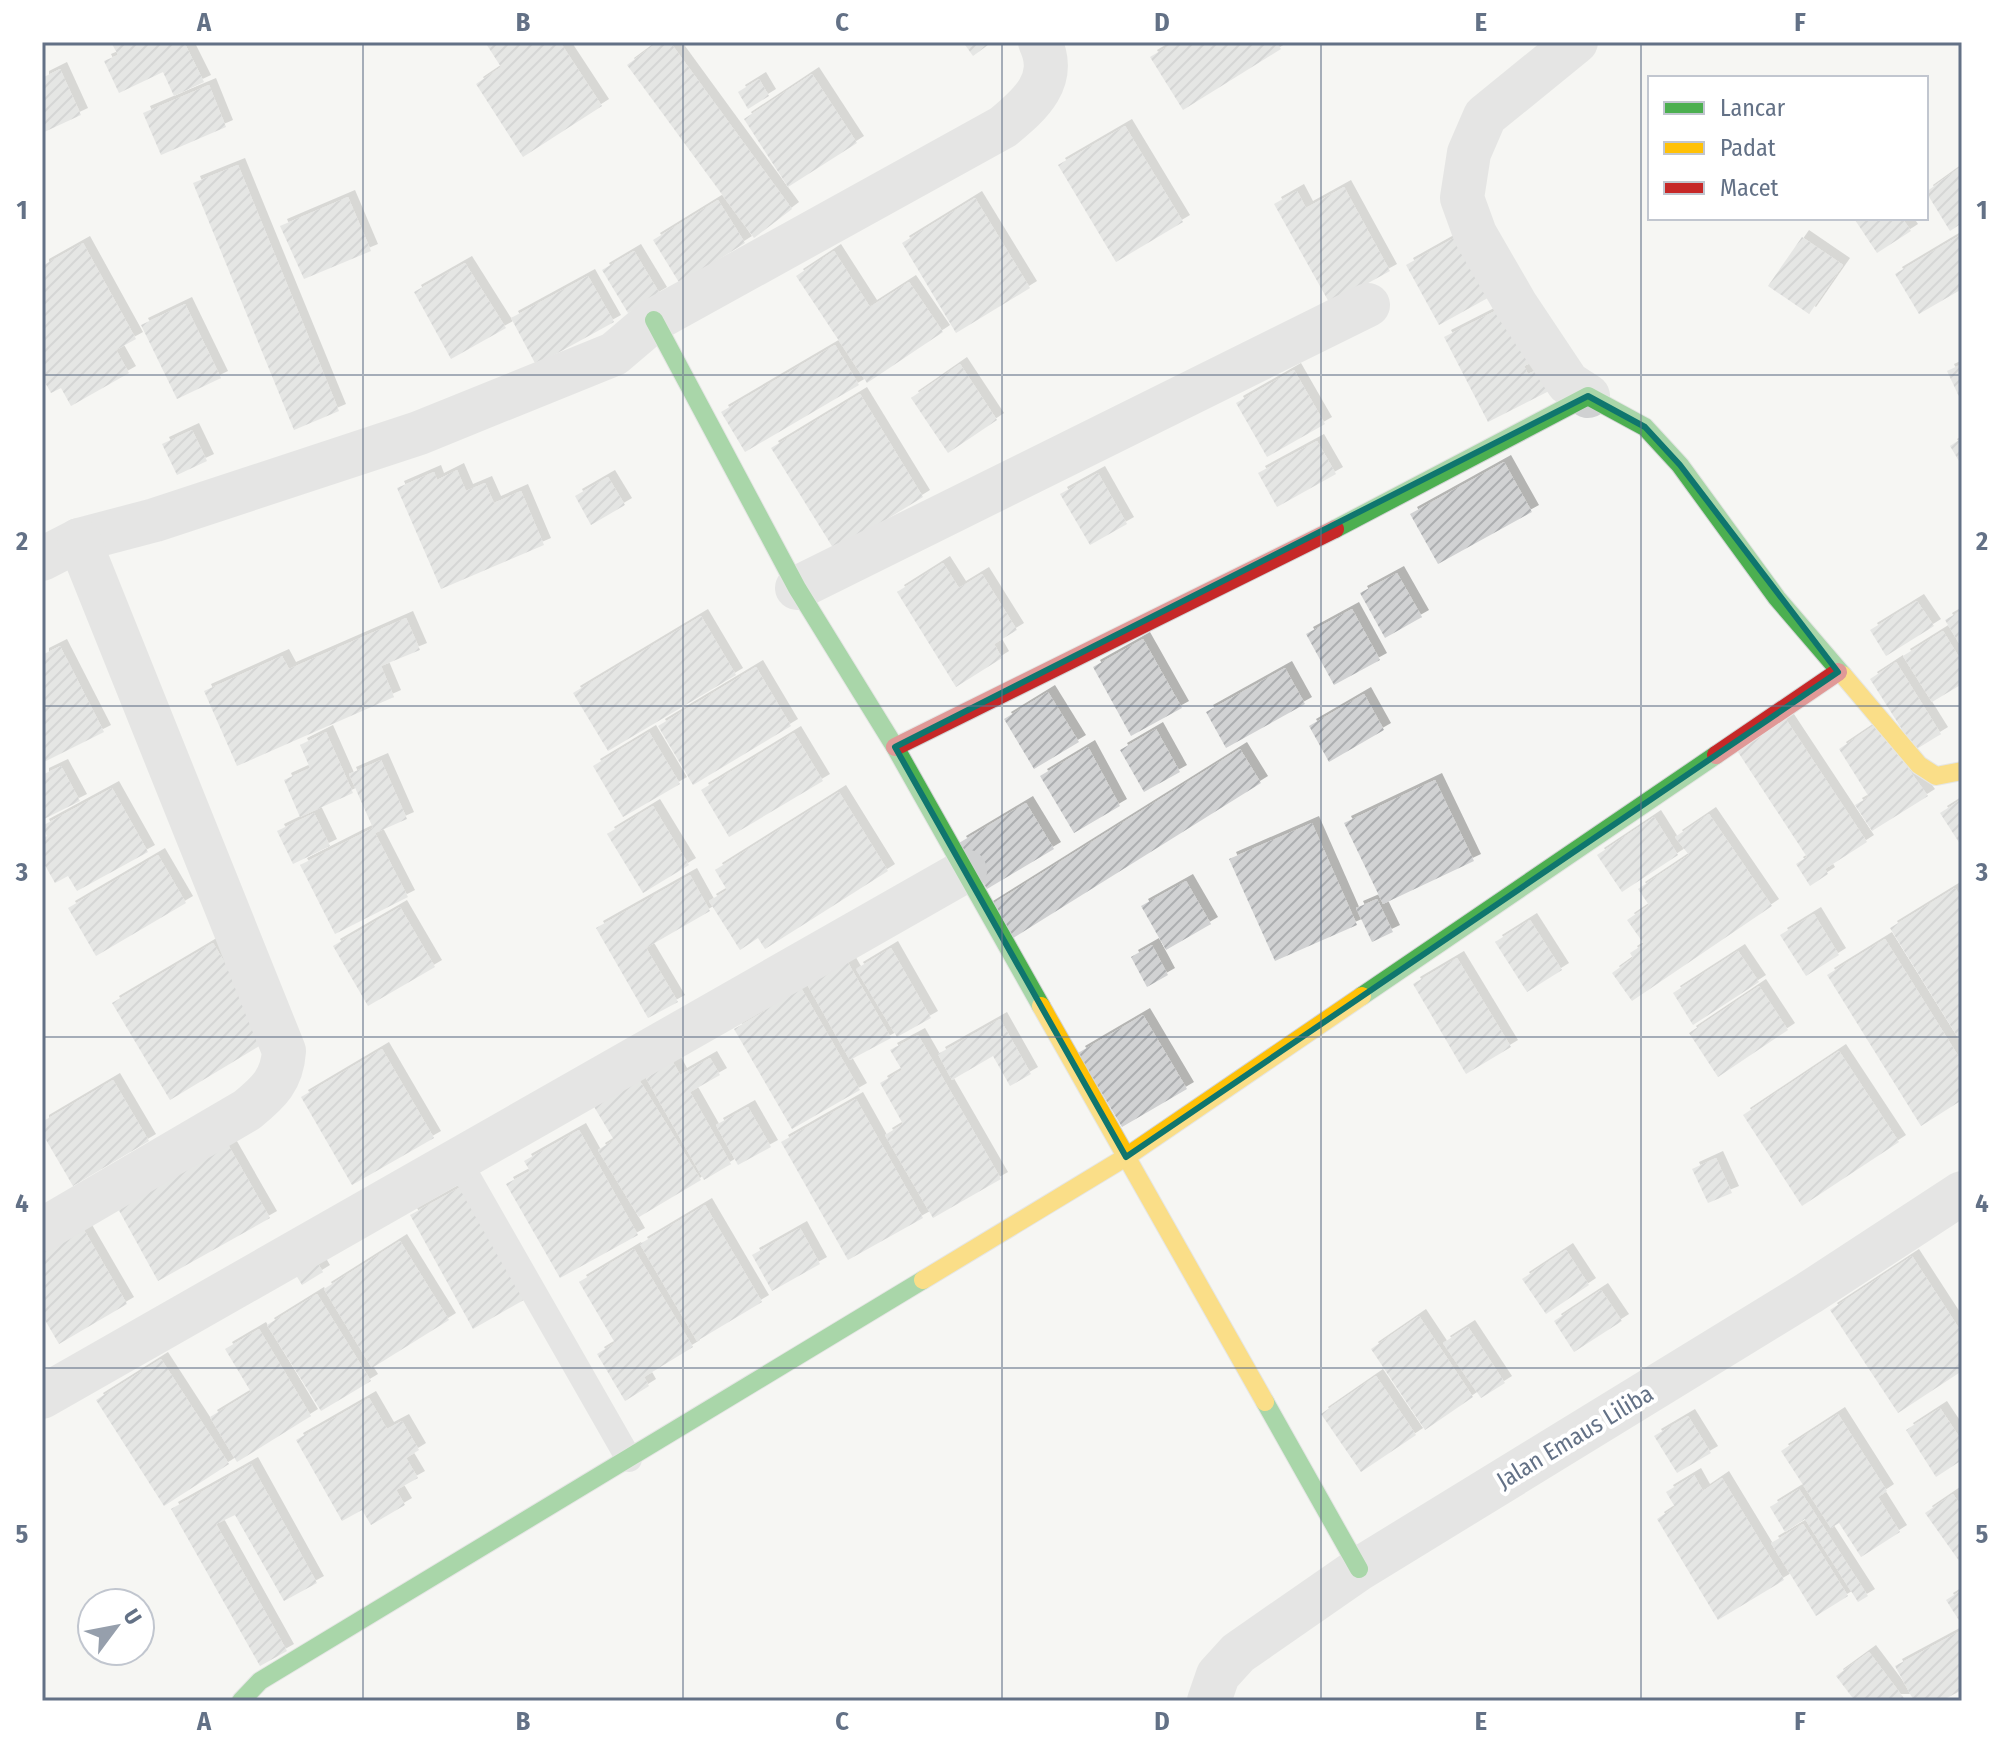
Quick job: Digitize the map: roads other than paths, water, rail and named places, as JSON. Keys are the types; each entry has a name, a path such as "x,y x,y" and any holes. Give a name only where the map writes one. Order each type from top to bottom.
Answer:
{"street":[{"path":"42,1230 247,1110 269,1092 282,1071 284,1051 61,550 419,433 614,354 654,320 1003,127 1032,103 1045,82 1047,57 1040,42"},
{"path":"1576,42 1485,116 1469,153 1462,198 1475,234 1516,305 1568,383 1645,427 1680,465 1777,598 1919,765 1936,776 1962,771"},
{"path":"797,588 1368,305"},
{"path":"654,320 797,588 895,747 1359,1569"},
{"path":"895,747 1409,492 1588,396"},
{"path":"241,1701 243,1695 260,1681 1126,1157 1838,672"},
{"path":"42,1397 965,871"},
{"name":"Jalan Emaus Liliba","path":"1209,1701 1218,1675 1238,1653 1359,1569 1959,1201"}],"lane":[{"path":"458,1160 629,1459"}]}
